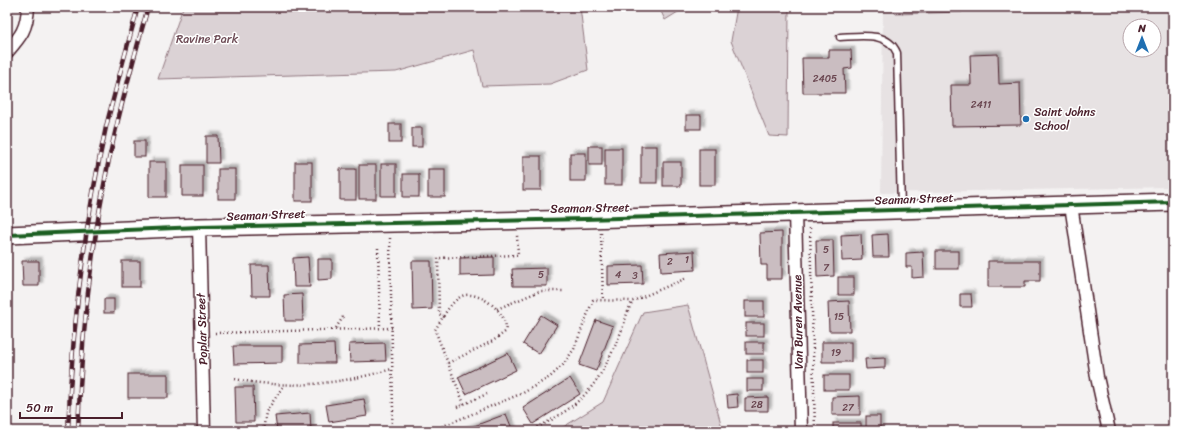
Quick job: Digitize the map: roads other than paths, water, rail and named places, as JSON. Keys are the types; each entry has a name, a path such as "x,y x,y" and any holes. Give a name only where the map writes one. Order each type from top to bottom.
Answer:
{"street":[{"path":"7,52 19,38 27,22 28,7"},
{"name":"Seaman Street","path":"7,235 199,227 795,213 1173,202"},
{"path":"1071,205 1097,376 1107,429"},
{"name":"Van Buren Avenue","path":"795,213 801,431"},
{"name":"Poplar Street","path":"199,227 204,431"}],"lane":[{"path":"840,37 864,35 886,39 894,45 897,53 896,89 901,210"}],"railway":[{"path":"68,431 76,316 91,202 106,127 138,7"},
{"path":"78,431 81,365 87,299 101,201 116,128 148,7"}],"place":[{"name":"Saint Johns School","path":"1026,119"}],"park label":[{"name":"Ravine Park","path":"207,39"}]}
